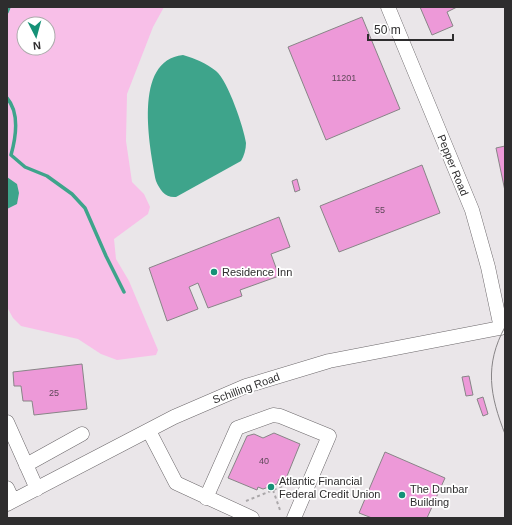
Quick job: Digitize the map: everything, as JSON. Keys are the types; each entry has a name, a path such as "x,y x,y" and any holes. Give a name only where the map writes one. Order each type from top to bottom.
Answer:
{"street":[{"name":"Pepper Road","path":"388,7 472,210 503,328"},
{"name":"Schilling Road","path":"10,503 148,431 221,396 296,370 342,359 503,328"},
{"path":"206,498 237,428 268,416 280,416 329,436 294,518"},
{"path":"7,422 37,489"},
{"path":"148,431 176,483 252,518"},
{"path":"26,465 82,434"},
{"path":"7,488 10,503"}],"path":[{"path":"230,509 293,482"},
{"path":"273,490 280,510"}],"shaded area":[{"path":"7,7 164,7 153,27 127,94 126,141 132,182 144,194 150,207 148,214 114,239 116,259 129,281 158,350 156,355 117,360 101,354 78,339 21,326 13,318 7,307"},
{"path":"183,55 205,63 221,76 235,105 245,136 246,145 241,161 176,197 172,197 163,193 156,181 148,128 148,108 150,88 156,72 167,60"},
{"path":"7,177 17,184 19,193 17,204 7,209"}],"building":[{"path":"420,7 457,7 447,12 453,26 432,35"},
{"path":"362,17 400,109 326,140 288,47"},
{"path":"505,146 505,191 496,148"},
{"path":"422,165 440,213 339,252 320,206"},
{"path":"297,179 300,190 295,192 292,181"},
{"name":"Residence Inn","path":"279,217 290,247 271,254 279,276 240,290 242,296 208,308 198,283 189,287 198,309 167,321 149,268"},
{"path":"82,364 87,409 34,415 32,401 23,401 21,386 14,386 13,372"},
{"path":"469,376 473,395 466,396 462,377"},
{"path":"483,397 488,414 483,416 477,399"},
{"path":"274,433 300,444 285,481 279,479 277,484 263,489 258,487 257,490 228,478 247,436 254,434 263,438"},
{"name":"The Dunbar Building","path":"385,452 445,478 427,518 372,518 359,513"}],"waterway":[{"path":"7,12 9,7"},
{"path":"7,98 14,111 16,125 11,155 25,167 47,176 72,194 85,208 124,292"}],"tram line":[{"path":"505,327 498,341 492,368 493,393 505,434"}],"place":[{"name":"Residence Inn","path":"214,272"},
{"name":"Atlantic Financial Federal Credit Union","path":"271,487"},
{"name":"The Dunbar Building","path":"402,495"}]}
